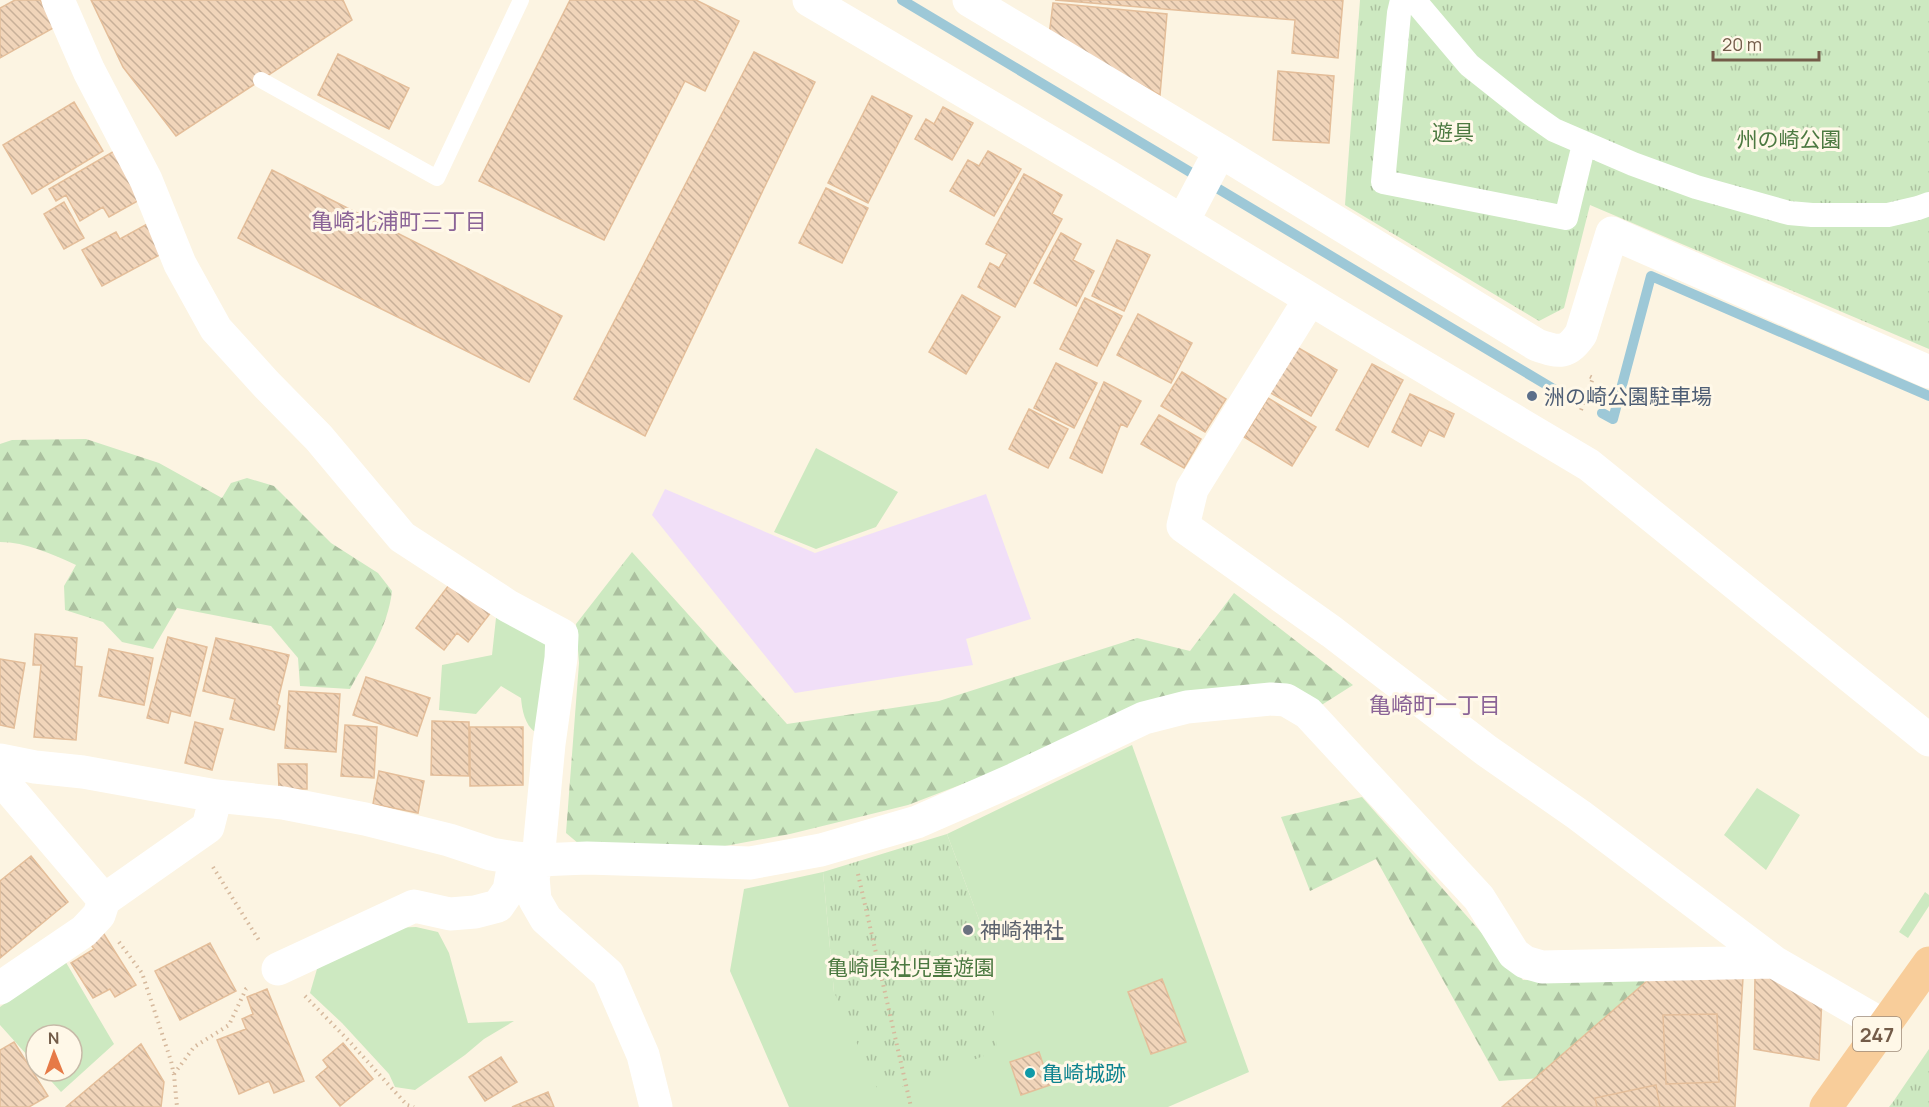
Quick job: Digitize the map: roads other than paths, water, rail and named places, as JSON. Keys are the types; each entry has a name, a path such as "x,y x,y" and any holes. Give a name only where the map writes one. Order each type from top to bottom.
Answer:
{"highway":[{"name":"247","path":"1826,1107 1929,963"}],"street":[{"path":"58,0 88,71 146,180 180,264 216,329 319,438 402,537 508,606 562,635 549,744 526,859 498,906 475,912 450,914 414,906 278,969"},
{"path":"809,0 1590,465 1929,740"},
{"path":"969,0 1214,164 1536,345 1563,351 1572,346 1581,334 1612,233 1929,372"},
{"path":"1402,0 1383,183 1566,218 1584,144"},
{"path":"1414,0 1469,65 1554,130 1584,144 1630,173 1696,187 1789,213 1888,215 1929,204"},
{"path":"1183,221 1214,164"},
{"path":"1310,299 1192,489 1183,526 1332,632 1487,751 1579,815 1774,962 1883,1025"},
{"path":"0,760 35,767 83,772 216,796 283,803 365,819 449,840 491,854 526,859 587,858 750,863 851,843 917,822 1015,779 1144,717 1188,707 1271,699 1286,700 1308,713 1479,898 1514,954 1525,962 1542,967 1774,962"},
{"path":"0,778 102,908"},
{"path":"0,988 84,931 102,908 208,827 216,796"},
{"path":"526,859 533,877 535,900 546,919 608,974 643,1055 656,1107"}],"lane":[{"path":"261,80 436,178 521,0"}],"waterway":[{"path":"902,0 1562,394"},
{"path":"1602,413 1613,419 1651,276 1929,396"}],"place":[{"name":"洲の崎公園駐車場","path":"1532,396"},
{"name":"神崎神社","path":"968,930"},
{"name":"亀崎城跡","path":"1030,1073"}],"district":[{"name":"亀崎北浦町三丁目","path":"399,221"},
{"name":"亀崎町一丁目","path":"1435,705"}],"park label":[{"name":"遊具","path":"1453,132"},
{"name":"州の崎公園","path":"1789,139"},
{"name":"亀崎県社児童遊園","path":"911,967"}]}
